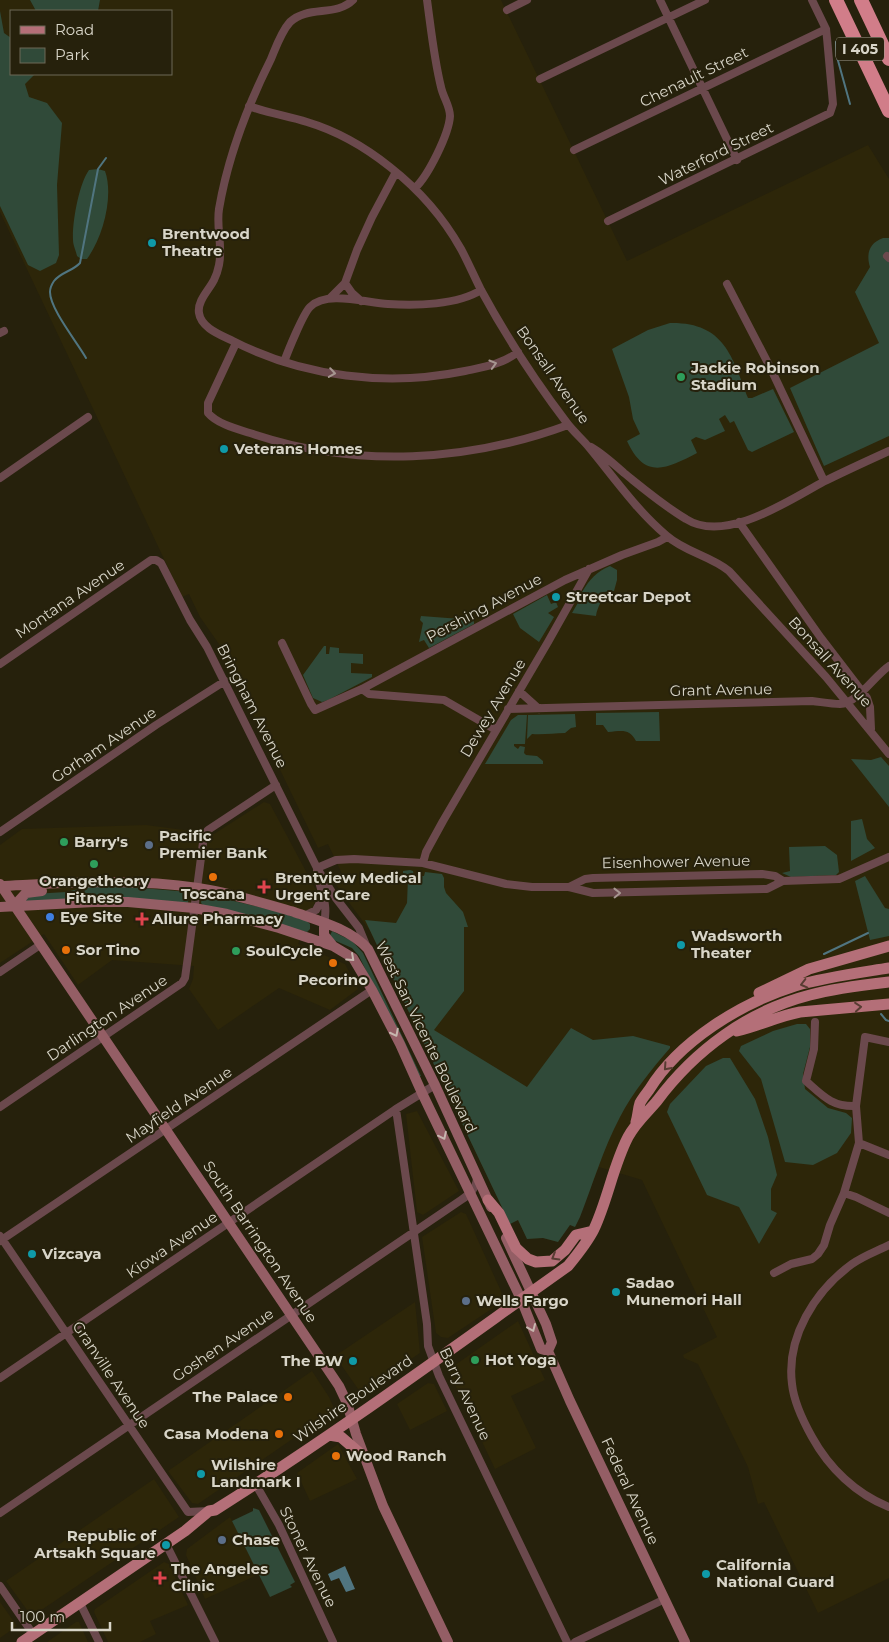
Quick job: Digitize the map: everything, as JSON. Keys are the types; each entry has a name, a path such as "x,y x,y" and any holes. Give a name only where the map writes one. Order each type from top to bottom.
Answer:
{"highway":[{"name":"I 405","path":"836,0 889,111"},
{"path":"844,0 889,93"},
{"name":"I 405","path":"861,0 889,59"}],"main road":[{"path":"14,906 22,896 30,892 63,889 84,883"},
{"name":"West San Vicente Boulevard","path":"0,886 141,883 196,888 254,901 304,916 354,937 368,949 434,1085 488,1200 526,1296"},
{"name":"South Barrington Avenue","path":"0,886 339,1386 352,1418 363,1456 383,1506 448,1642"},
{"name":"West San Vicente Boulevard","path":"0,907 128,902 194,908 253,920 332,946 353,958 400,1044 470,1193 526,1296"},
{"path":"303,936 309,934 313,927 312,923 304,916"},
{"path":"324,923 324,935 332,946"},
{"path":"683,1050 702,1029 724,1013 778,983 830,962 889,946"},
{"name":"Wilshire Boulevard","path":"22,1642 185,1531 209,1511 215,1510 256,1485 329,1435 568,1266 582,1249 593,1231 621,1152 636,1122 640,1103 654,1082 683,1050 720,1022 768,996 823,979 889,968"},
{"name":"Wilshire Boulevard","path":"636,1122 651,1108 682,1071 708,1046 766,1011 810,995 847,987 889,982"},
{"path":"725,1034 755,1027 773,1018 794,1013 889,1004"},
{"path":"488,1200 499,1213 516,1248 528,1259 536,1262 552,1261 562,1254 576,1235 593,1231"},
{"name":"Federal Avenue","path":"526,1296 541,1349 548,1352 575,1413 686,1642"},
{"path":"329,1435 341,1437 363,1456"}],"street":[{"path":"353,0 338,9 300,15 290,23 283,33 249,106 235,144 219,208 219,265 214,280 205,292 198,312 209,328 252,351 284,362 320,371 353,376 415,378 476,369 506,360 518,352"},
{"path":"415,188 423,180 438,150 450,118 450,109 444,99 439,80 427,0"},
{"path":"507,10 527,0"},
{"path":"660,0 737,160"},
{"path":"540,79 706,0"},
{"path":"812,0 826,29"},
{"name":"Chenault Street","path":"574,150 826,29"},
{"name":"Waterford Street","path":"608,221 827,115 832,110 826,29"},
{"name":"Bonsall Avenue","path":"249,106 326,129 365,149 396,172 426,199 460,248 481,290 518,352 568,425 587,445 617,484 667,537 729,571 848,702 889,754"},
{"path":"330,298 345,283 372,217 396,172"},
{"path":"345,283 361,301"},
{"path":"727,284 770,367 824,482"},
{"path":"284,362 308,309 319,301 330,298 398,305 436,302 464,297 481,290"},
{"path":"236,343 208,403 208,413 212,418 219,421 253,434 288,444 358,456 419,456 496,446 568,425"},
{"path":"0,478 88,417"},
{"path":"587,445 595,449 653,496 688,520 711,528 738,522 774,509 824,482 889,451"},
{"name":"Bonsall Avenue","path":"738,522 821,638 867,698 870,708 870,730"},
{"name":"Pershing Avenue","path":"282,643 310,704 316,710 362,689 565,580 655,544 667,537"},
{"name":"Montana Avenue","path":"0,664 151,560 156,560"},
{"name":"Bringham Avenue","path":"156,560 161,563 190,620 225,681 317,868 359,928 368,949"},
{"name":"Dewey Avenue","path":"423,863 426,852 443,821 589,569"},
{"path":"848,702 862,691 882,670 889,666"},
{"name":"Gorham Avenue","path":"0,832 156,725 225,681"},
{"path":"362,689 369,694 444,700 496,730"},
{"path":"519,691 539,709"},
{"name":"Grant Avenue","path":"508,709 811,702 841,704 848,702"},
{"name":"Darlington Avenue","path":"0,1107 184,981 204,835 208,830 276,785"},
{"name":"Eisenhower Avenue","path":"317,868 336,860 354,859 423,863 510,884 532,887 569,887 593,893 768,889 783,881 839,879 889,857"},
{"name":"Bringham Avenue","path":"317,868 318,881 327,911 324,923"},
{"name":"Eisenhower Avenue","path":"569,887 585,879 593,878 676,875 762,874 775,876 783,881"},
{"path":"676,875 677,891"},
{"path":"304,916 316,910 323,897"},
{"path":"0,972 40,945"},
{"name":"Mayfield Avenue","path":"1,1239 372,990"},
{"path":"815,1022 814,1048 806,1081 829,1101 838,1105 856,1106"},
{"path":"774,1273 791,1264 812,1259 824,1246 844,1193 859,1143 856,1106 865,1037 889,1042"},
{"name":"Kiowa Avenue","path":"0,1378 434,1085"},
{"name":"Barry Avenue","path":"396,1109 427,1324 428,1346 433,1361 567,1642"},
{"path":"859,1143 889,1155"},
{"path":"470,1193 476,1186 477,1178"},
{"name":"Goshen Avenue","path":"0,1513 470,1193"},
{"path":"844,1193 889,1213"},
{"name":"Granville Avenue","path":"1,1239 188,1512 209,1511"},
{"path":"889,1245 853,1264 824,1290 808,1313 796,1337 790,1370 799,1412 824,1456 840,1475 856,1489 889,1507"},
{"name":"Stoner Avenue","path":"256,1485 279,1525 333,1642"},
{"path":"166,1544 215,1642"},
{"path":"0,1586 33,1634"},
{"path":"575,1642 665,1599"},
{"path":"80,1603 99,1642"}],"shaded area":[{"path":"0,0 30,0 35,10 10,10 10,75 172,75 172,10 98,10 100,0 501,0 627,261 868,145 889,179 889,1578 818,1613 764,1502 758,1504 748,1467 698,1364 684,1358 683,1355 717,1337 642,1180 599,1167 575,1227 570,1224 558,1242 543,1238 527,1239 518,1220 510,1224 370,931 334,882 343,876 328,844 318,848 219,644 200,617 189,594 182,597 0,212"},
{"path":"264,802 270,804 318,894 298,944 345,964 358,989 330,1010 279,988 218,1030 189,989 193,979 194,966 112,960 78,985 44,934 0,963 0,845 22,829 146,825 214,834"},
{"path":"417,1111 459,1191 423,1215 417,1212 406,1114"},
{"path":"461,1212 466,1214 505,1300 448,1338 441,1337 436,1333 422,1237"},
{"path":"415,1302 420,1353 365,1390 358,1389 335,1356"},
{"path":"518,1321 545,1380 511,1396 536,1448 495,1469 448,1370"},
{"path":"312,1371 329,1397 333,1411 198,1504 192,1503 168,1471"},
{"path":"428,1383 434,1384 447,1411 410,1430 397,1404"},
{"path":"338,1444 357,1479 310,1501 297,1473"},
{"path":"154,1479 179,1517 34,1615 30,1614 6,1581"},
{"path":"230,1517 259,1574 205,1599 186,1555 187,1549"},
{"path":"164,1562 169,1564 188,1605 150,1621 156,1634 140,1642 108,1642 94,1612 95,1609"},
{"path":"0,1602 17,1626 0,1638"},
{"path":"76,1622 79,1622 88,1642 47,1642"}],"green space":[{"path":"30,0 100,0 98,10 35,10"},
{"path":"0,11 4,33 10,37 10,75 34,75 25,84 29,97 47,103 62,123 57,185 59,255 56,263 40,271 28,265 0,206"},
{"path":"98,169 105,171 107,181 108,192 105,216 93,250 87,259 81,259 77,256 73,242 77,203 85,176 89,170"},
{"path":"883,238 889,238 889,436 824,466 790,388 879,343 855,292 870,267 868,258 872,246"},
{"name":"Jackie Robinson Stadium","path":"670,323 688,324 703,328 714,335 731,356 748,398 773,389 794,432 752,452 748,450 734,421 730,423 725,415 719,419 725,431 705,440 696,437 691,440 697,453 666,467 657,468 641,462 627,441 640,434 633,419 629,397 612,349 648,330"},
{"path":"610,566 617,570 614,591 603,592 596,616 572,613 583,594 582,592 591,580 597,573"},
{"path":"547,595 551,604 556,602 558,607 548,613 554,617 539,642 520,628 513,614"},
{"path":"421,616 474,620 474,624 429,648 424,640 419,642 423,623 420,620"},
{"path":"324,646 326,646 326,654 329,654 330,647 339,648 339,653 363,654 363,664 351,663 351,673 372,674 372,677 328,700 322,702 313,698 303,675"},
{"path":"659,712 660,741 636,741 628,732 608,732 603,725 596,725 596,713"},
{"path":"575,714 576,727 571,728 565,733 532,734 527,739 528,715"},
{"path":"518,715 527,715 525,744 514,744 514,746 518,749 520,746 525,747 524,753 526,755 537,756 543,761 543,764 485,764 511,720"},
{"path":"881,757 889,766 889,807 851,759 871,760"},
{"path":"862,819 867,839 875,848 851,861 851,821"},
{"path":"825,846 837,855 839,872 836,875 791,877 782,873 790,871 789,847"},
{"path":"403,871 413,871 414,876 424,876 425,872 442,874 446,893 463,912 468,927 464,927 464,991 434,1030 527,1087 571,1028 593,1040 633,1036 670,1046 625,1108 608,1141 575,1227 570,1225 558,1242 543,1238 527,1239 518,1220 510,1224 365,920 396,923 407,903 408,878 403,875"},
{"path":"865,876 885,908 889,909 889,936 870,940 855,881"},
{"path":"118,886 189,892 188,903 127,898 24,902 21,900 33,894 66,892 87,887"},
{"path":"204,894 272,910 307,921 310,924 310,929 307,932 203,905 201,903"},
{"path":"332,931 352,941 363,953 421,1076 418,1077 359,956 352,948 329,938"},
{"path":"797,1024 806,1024 810,1029 810,1047 803,1074 805,1089 828,1108 846,1113 852,1118 851,1133 837,1153 813,1165 785,1162 761,1079 739,1051 741,1046 773,1031"},
{"path":"723,1058 730,1058 755,1099 768,1137 777,1175 771,1189 771,1210 777,1213 759,1244 739,1207 707,1195 667,1112 670,1104 706,1066"},
{"path":"253,1508 259,1510 295,1582 290,1585 292,1587 270,1597 232,1521 253,1511"}],"water":[{"path":"345,1566 355,1589 346,1592 339,1578 331,1581 328,1574"}],"waterway":[{"path":"836,42 837,57 850,104"},
{"path":"86,358 54,307 50,291 57,278 80,263 98,169 106,158"},
{"path":"824,954 868,933"},
{"path":"881,1014 889,1021"}],"place":[{"name":"Brentwood Theatre","path":"152,243"},
{"name":"Jackie Robinson Stadium","path":"681,377"},
{"name":"Veterans Homes","path":"224,449"},
{"name":"Streetcar Depot","path":"556,597"},
{"name":"Barry's","path":"64,842"},
{"name":"Pacific Premier Bank","path":"149,845"},
{"name":"Orangetheory Fitness","path":"94,864"},
{"name":"Toscana","path":"213,877"},
{"name":"Brentview Medical Urgent Care","path":"264,887"},
{"name":"Eye Site","path":"50,917"},
{"name":"Allure Pharmacy","path":"142,919"},
{"name":"Wadsworth Theater","path":"681,945"},
{"name":"Sor Tino","path":"66,950"},
{"name":"SoulCycle","path":"236,951"},
{"name":"Pecorino","path":"333,963"},
{"name":"Vizcaya","path":"32,1254"},
{"name":"Sadao Munemori Hall","path":"616,1292"},
{"name":"Wells Fargo","path":"466,1301"},
{"name":"Hot Yoga","path":"475,1360"},
{"name":"The BW","path":"353,1361"},
{"name":"The Palace","path":"288,1397"},
{"name":"Casa Modena","path":"279,1434"},
{"name":"Wood Ranch","path":"336,1456"},
{"name":"Wilshire Landmark I","path":"201,1474"},
{"name":"Chase","path":"222,1540"},
{"name":"Republic of Artsakh Square","path":"166,1545"},
{"name":"California National Guard","path":"706,1574"},
{"name":"The Angeles Clinic","path":"160,1578"}]}
